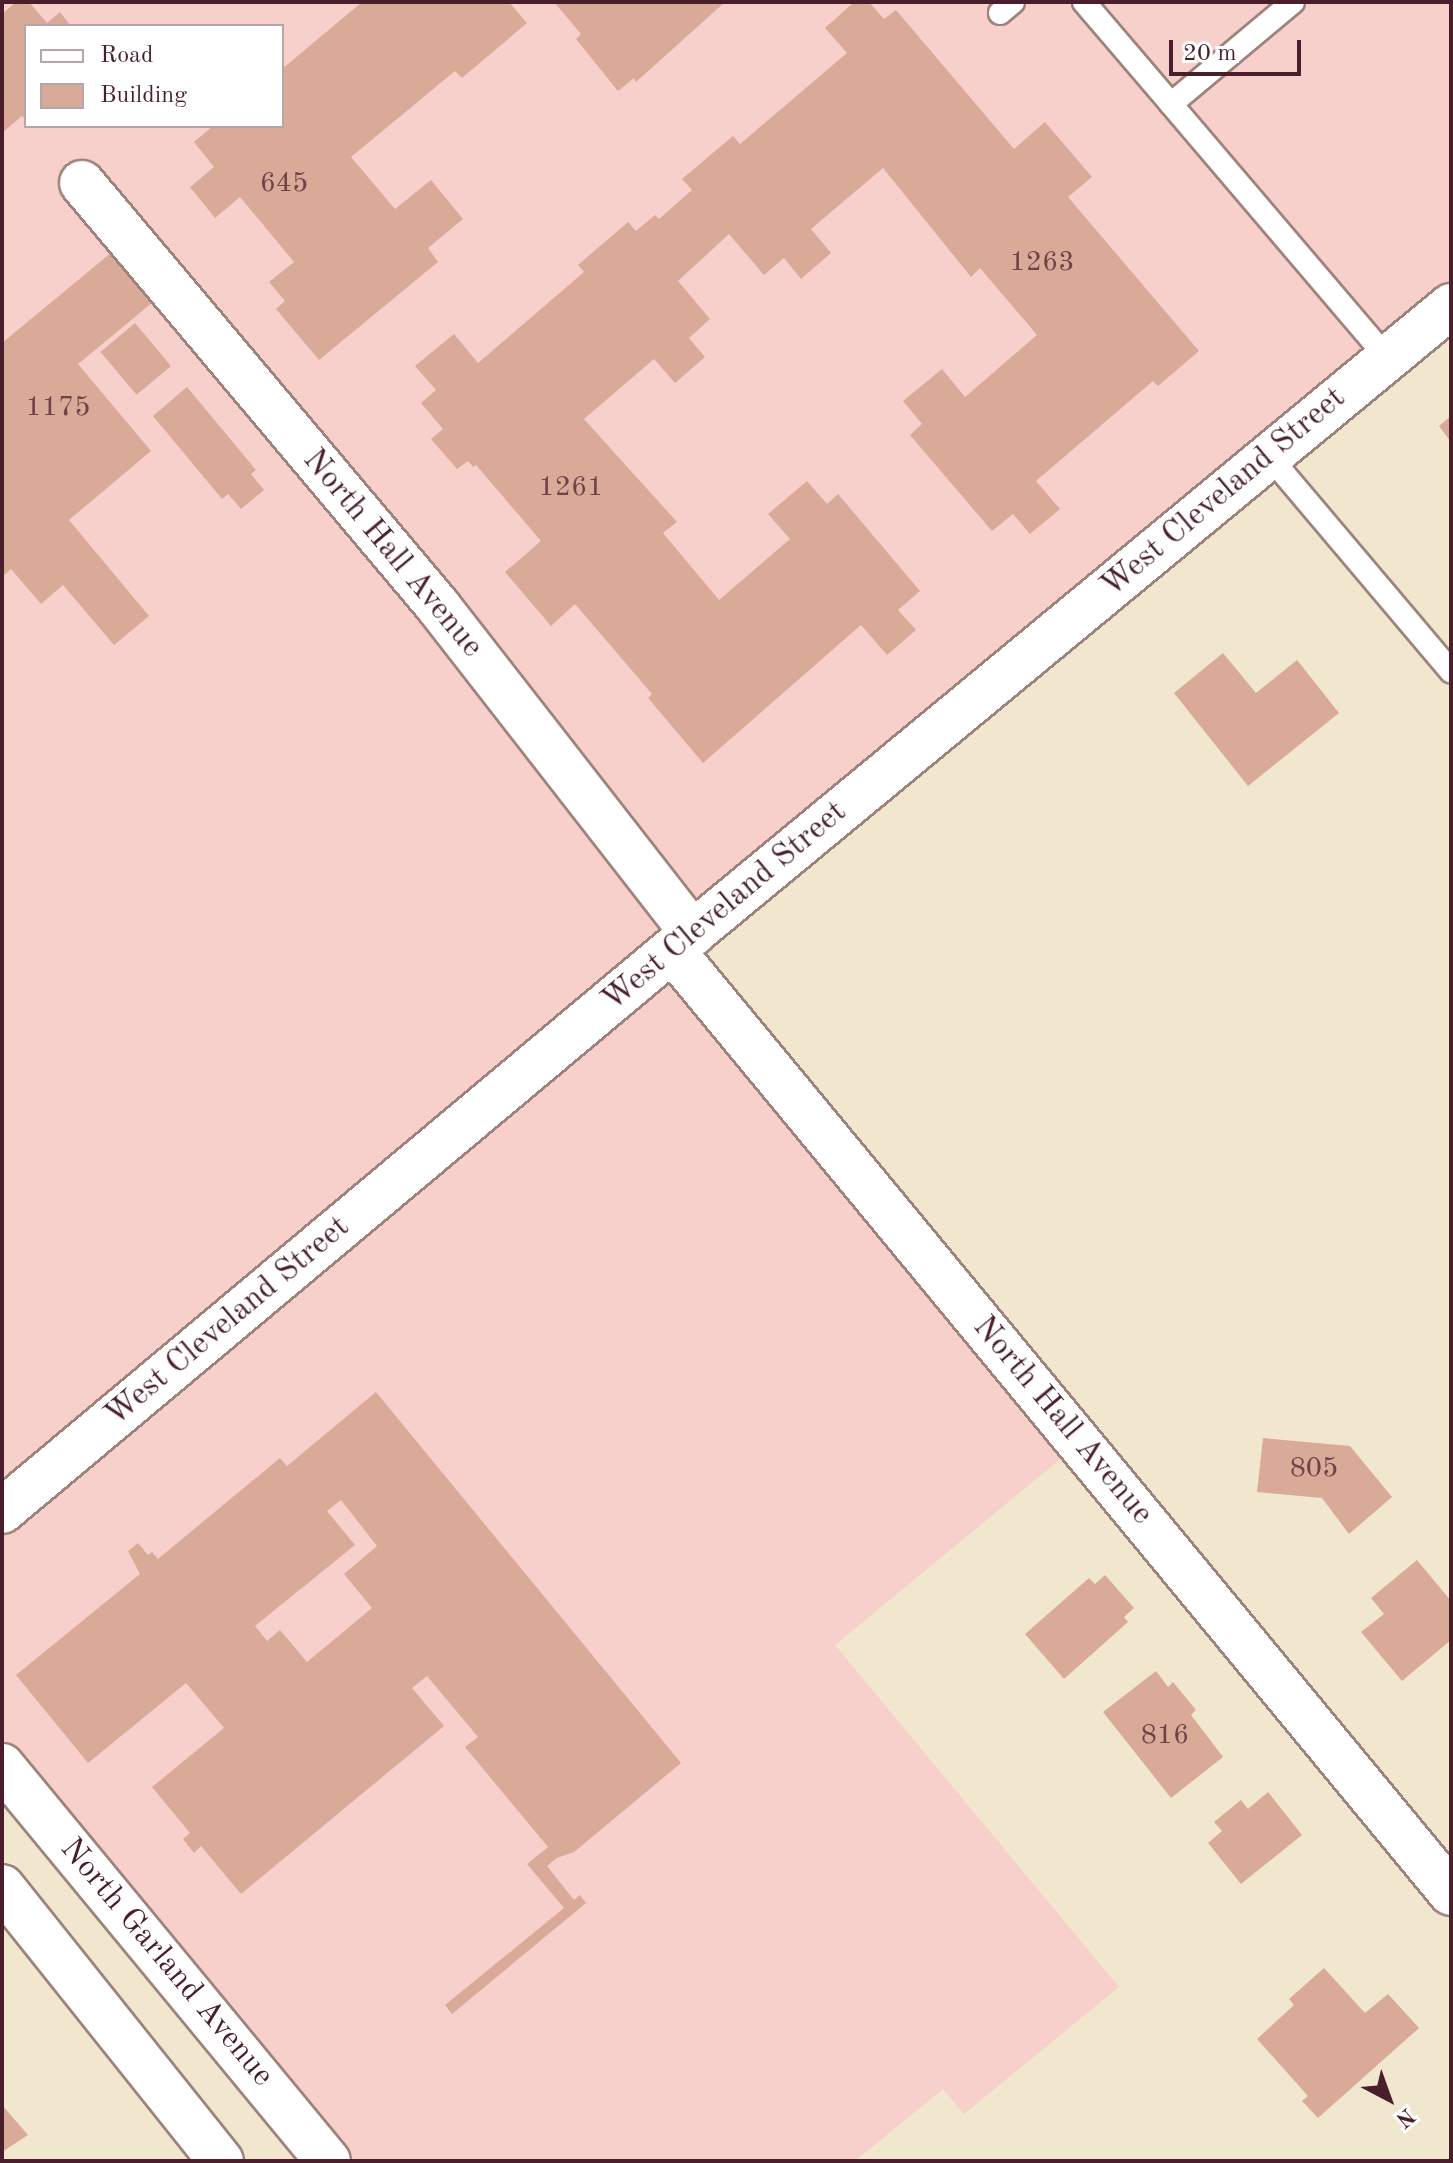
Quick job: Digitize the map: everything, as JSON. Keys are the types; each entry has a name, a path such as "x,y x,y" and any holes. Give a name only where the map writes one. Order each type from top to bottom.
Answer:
{"street":[{"name":"North Hall Avenue","path":"82,183 438,606 682,942 1451,1893"},
{"name":"West Cleveland Street","path":"2,1511 682,942 1451,306"},
{"name":"North Garland Avenue","path":"2,1766 328,2161"},
{"path":"2,1887 221,2161"}],"lane":[{"path":"1084,2 1388,359"},
{"path":"1171,104 1293,2"},
{"path":"1269,456 1451,671"}],"shaded area":[{"path":"2,2 1451,2 1451,306 672,950 1080,1443 835,1645 1119,1987 964,2114 943,2089 855,2161 328,2161 2,1766"}],"building":[{"path":"16,2 29,2 47,23 60,12 69,24 24,24 24,118 22,116 2,133 2,14"},
{"path":"362,2 509,2 527,23 462,78 455,71 351,157 395,209 431,180 463,219 428,248 438,262 319,360 276,309 285,301 269,282 294,262 240,197 215,218 190,187 214,167 194,142 211,128 284,128 284,67"},
{"path":"554,2 725,2 636,82 634,78 618,91 576,39 581,34"},
{"path":"854,2 869,2 884,19 896,10 1014,149 1045,122 1092,177 1068,197 1199,351 1158,386 1153,381 1036,481 1060,509 1030,534 1013,514 992,531 910,435 922,424 903,401 942,369 965,397 1037,335 980,268 971,277 883,168 811,229 831,253 801,279 784,258 764,275 729,234 678,281 710,319 689,338 705,357 675,383 654,359 584,419 677,522 663,533 719,600 790,539 768,514 807,481 827,504 838,494 920,591 898,610 916,630 887,655 861,625 703,763 648,698 652,694 575,604 551,626 505,572 541,541 476,465 473,467 468,461 457,469 431,439 443,429 421,403 436,390 415,366 454,334 478,363 584,272 578,265 628,222 636,231 655,215 659,219 692,190 682,179 733,136 740,144 847,53 825,28"},
{"path":"112,252 153,302 78,364 151,451 69,520 149,616 114,645 63,585 41,604 11,569 2,577 2,343"},
{"path":"135,323 171,366 137,395 101,352"},
{"path":"187,387 256,470 251,474 264,490 241,509 228,494 222,499 153,416"},
{"path":"1451,416 1451,442 1439,426"},
{"path":"1223,653 1256,693 1297,660 1339,713 1248,786 1174,693"},
{"path":"376,1392 681,1763 574,1852 557,1858 547,1866 574,1900 580,1895 586,1903 452,2014 445,2005 564,1908 527,1864 548,1847 465,1747 478,1737 427,1676 412,1688 444,1726 241,1894 201,1846 194,1853 183,1839 190,1833 152,1787 224,1728 186,1683 88,1763 16,1675 140,1574 128,1551 138,1543 148,1555 152,1552 158,1559 280,1458 287,1466","holes":["341,1500 377,1546 344,1574 372,1608 307,1662 280,1630 267,1641 255,1626 355,1545 327,1511"]},
{"path":"1263,1438 1350,1446 1392,1497 1349,1534 1322,1498 1257,1492"},
{"path":"1417,1560 1451,1601 1451,1640 1402,1681 1361,1632 1384,1614 1371,1598"},
{"path":"1105,1575 1134,1608 1124,1617 1128,1622 1064,1679 1025,1634 1089,1578 1095,1584"},
{"path":"1156,1671 1168,1687 1173,1682 1196,1710 1191,1715 1223,1757 1171,1798 1103,1712"},
{"path":"1268,1792 1302,1835 1241,1884 1208,1843 1222,1831 1214,1822 1241,1800 1248,1809"},
{"path":"1324,1968 1365,2013 1388,1994 1419,2028 1318,2118 1302,2101 1308,2096 1257,2039 1294,2005 1289,1999"},
{"path":"2,2105 28,2135 2,2152"}]}
